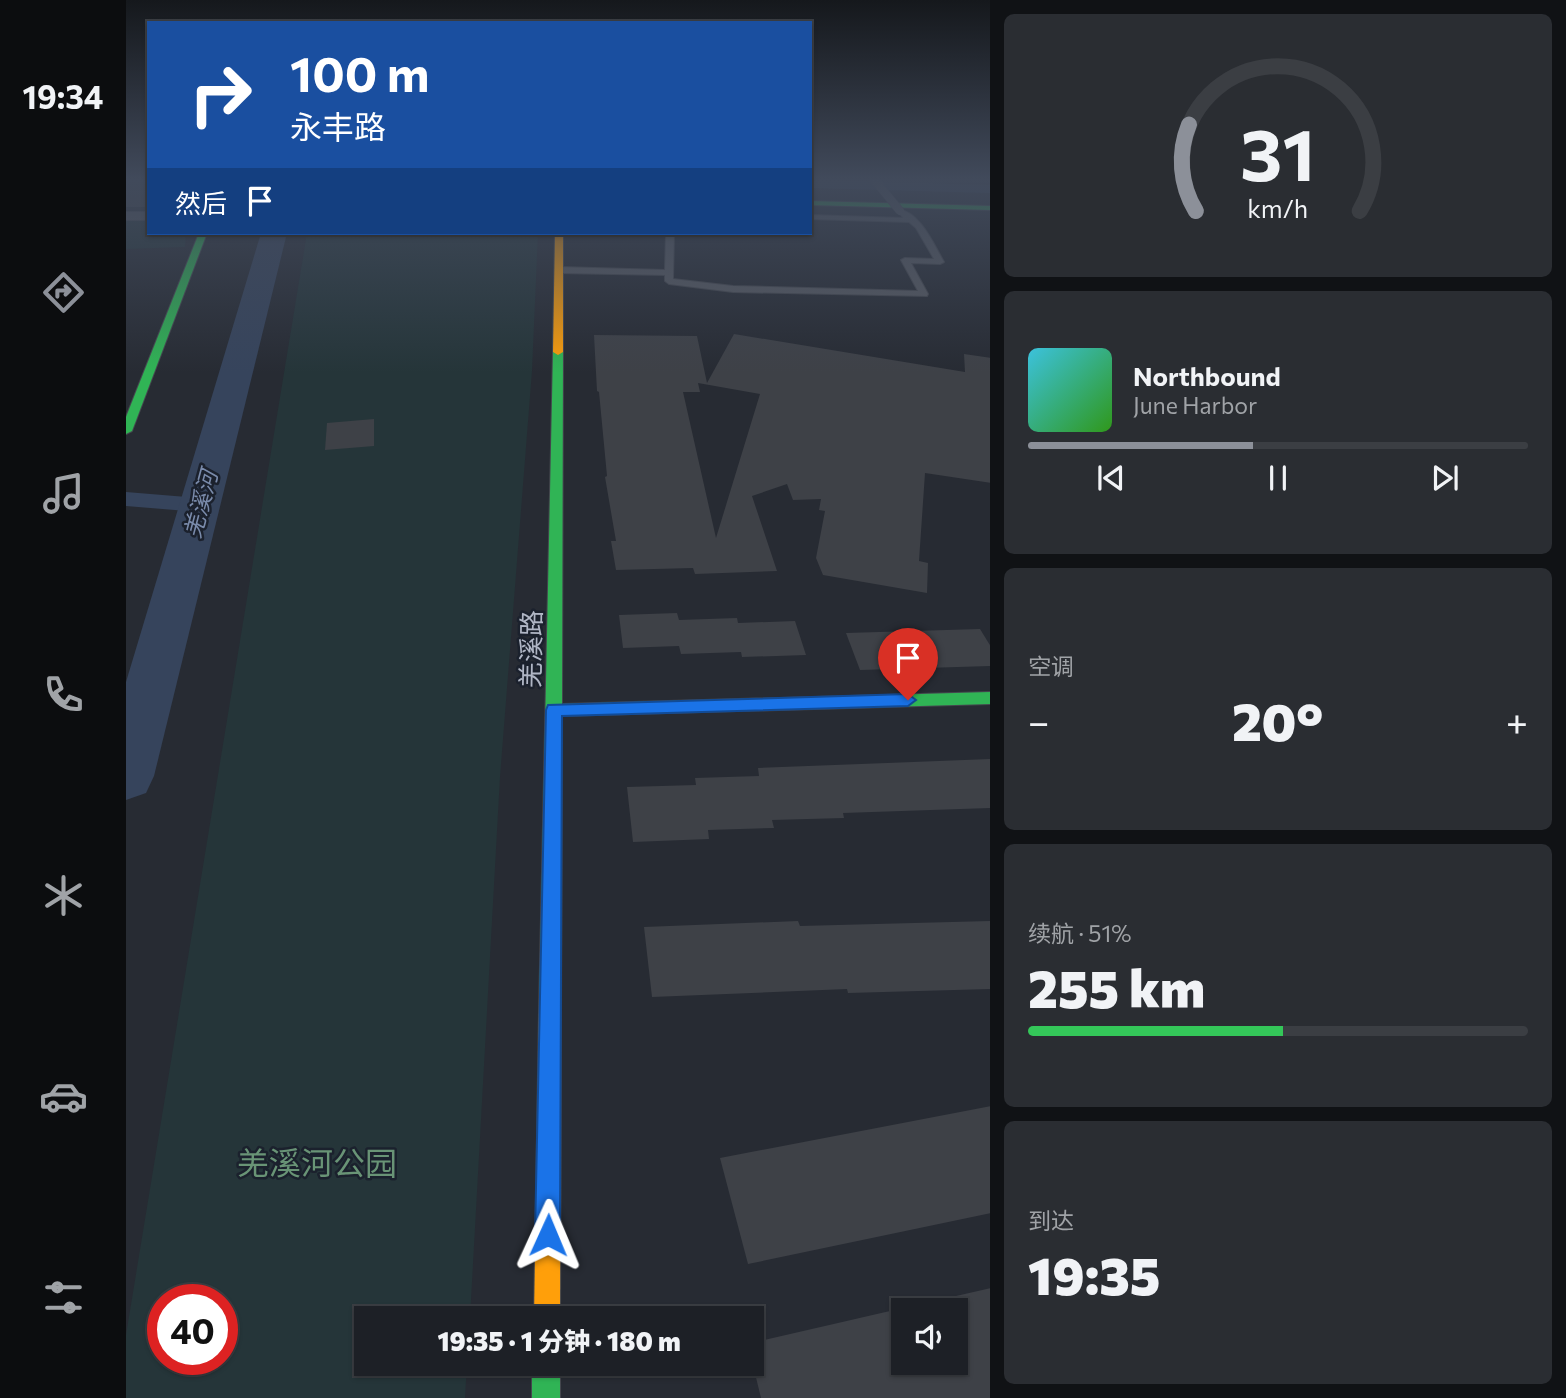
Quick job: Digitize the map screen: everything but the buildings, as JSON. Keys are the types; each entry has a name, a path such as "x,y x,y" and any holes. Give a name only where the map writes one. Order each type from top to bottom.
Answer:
{"street":[{"path":"126,431 199,243"},
{"name":"羌溪路","path":"547,1306 559,243"},
{"path":"554,710 990,698"},
{"path":"546,1376 546,1398"}],"lane":[{"path":"670,243 669,281 733,289 924,294 905,260 940,262 929,243"},
{"path":"559,270 669,273"}],"green space":[{"path":"126,243 185,243 185,247 126,249"},
{"name":"羌溪河公园","path":"305,243 538,243 532,371 500,777 471,1306 354,1306 354,1376 466,1376 465,1398 126,1398 126,1335"}],"waterway":[{"name":"羌溪河","path":"126,776 271,243"},
{"path":"126,499 199,505"}],"traffic: fast":[{"path":"126,431 199,243"},
{"path":"550,1012 558,352"},
{"path":"554,710 990,698"},
{"path":"546,1376 546,1398"}],"traffic: slow":[{"path":"558,352 559,243"},
{"path":"547,1306 550,1012"}],"route":[{"path":"548,1235 554,710 908,700"}]}
